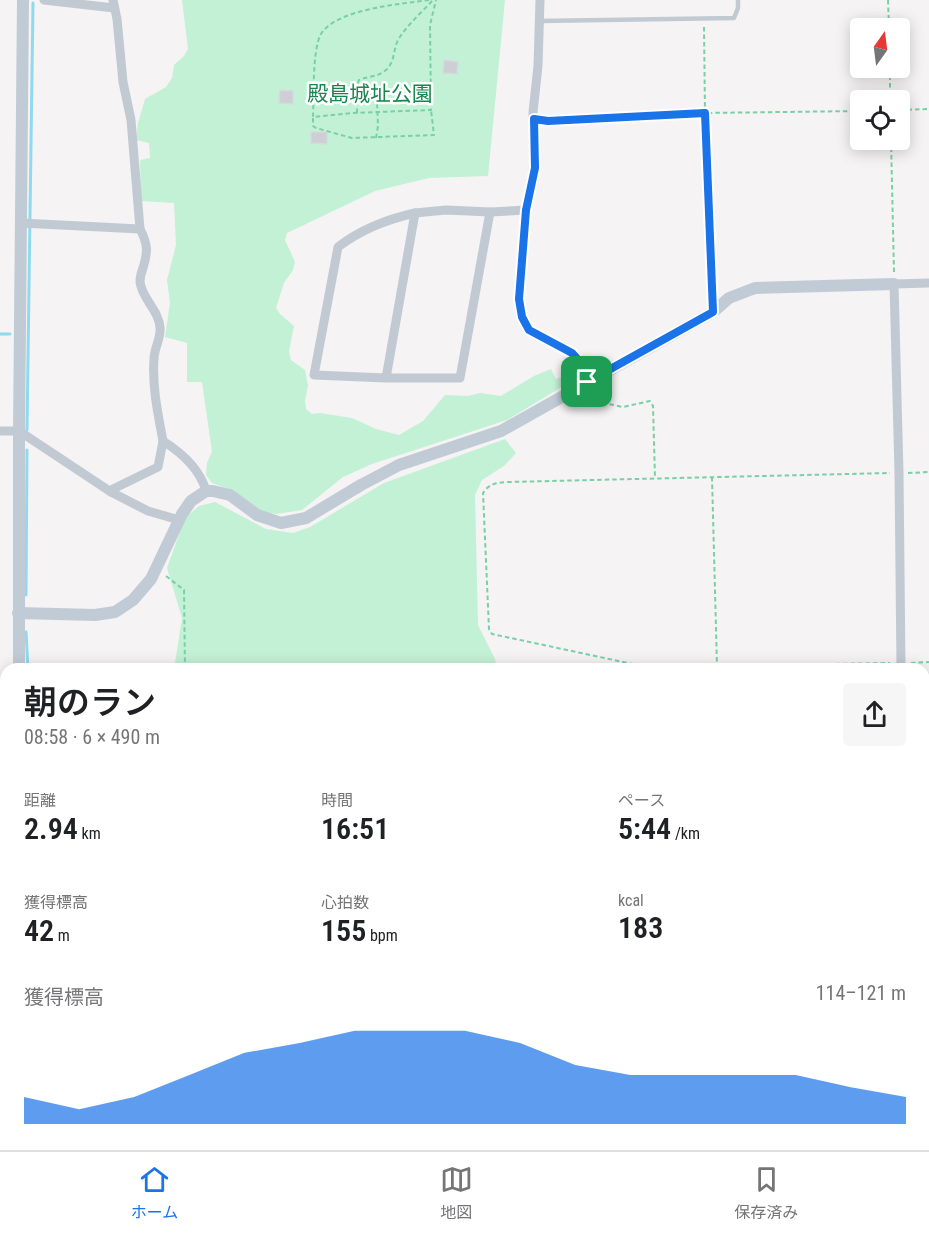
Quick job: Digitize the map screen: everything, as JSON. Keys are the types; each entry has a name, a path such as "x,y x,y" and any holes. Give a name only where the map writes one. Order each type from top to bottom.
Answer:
{"street":[{"path":"19,663 19,431 28,223 23,0"},
{"path":"44,0 113,4 117,19 123,82 131,120 140,229 147,249 140,280 147,301 158,316 160,328 154,356 154,392 164,441 158,467 111,492"},
{"path":"540,0 538,66 533,112 535,168 526,210 519,299 522,317 529,330 572,353 580,362 587,382"},
{"path":"490,212 460,378 314,375 338,246 352,236 400,216 415,213 446,210 490,212 526,210"},
{"path":"386,378 415,213"},
{"path":"28,223 140,229"},
{"path":"18,613 95,615 115,612 133,600 151,579 179,520 191,501 206,491 213,490 230,495 257,515 281,523 306,518 399,465 501,431 713,312 729,298 755,288 929,283"},
{"path":"894,284 901,663"},
{"path":"0,431 19,431 111,492 148,511 179,520"},
{"path":"164,441 175,448 191,464 203,481 206,491"}],"lane":[{"path":"539,21 734,18 738,0"}],"path":[{"path":"429,0 353,13 326,29 321,35 317,48 313,126 352,138 434,135 430,25 435,0"},
{"path":"357,113 359,80 379,75 387,69 393,60 402,33 435,0"},
{"path":"888,0 889,18"},
{"path":"704,18 705,113 713,312"},
{"path":"376,138 377,102 380,98 385,94 431,91"},
{"path":"910,110 929,109"},
{"path":"313,117 432,110"},
{"path":"534,119 548,121 705,113 850,111"},
{"path":"891,150 894,284"},
{"path":"587,382 599,402 623,407 650,401 653,406 655,479"},
{"path":"628,663 492,634 489,628 483,493 488,487 508,482 929,472"},
{"path":"712,477 716,663"},
{"path":"157,568 184,590 185,663"}],"green space":[{"name":"殿島城址公園","path":"182,0 505,0 488,176 429,178 375,191 287,233 285,240 295,262 293,270 284,283 276,308 294,326 289,351 291,360 305,370 308,386 306,409 312,414 352,418 376,429 399,435 423,421 445,395 468,396 480,393 501,396 534,376 551,369 556,379 569,374 573,380 507,420 372,464 343,477 302,510 276,514 262,512 229,489 212,483 206,475 207,463 212,452 202,382 187,382 187,343 165,337 170,303 167,280 176,245 174,203 141,201 140,160 150,158 149,143 136,140 145,99 166,87 172,78 174,65 188,49"},
{"path":"505,439 516,453 504,466 482,480 475,495 478,625 496,663 175,663 182,618 167,568 185,518 199,506 215,502 266,529 293,533 310,527 384,483"}],"building":[{"path":"444,60 458,62 457,74 443,73"},
{"path":"280,90 293,91 293,104 279,103"},
{"path":"311,132 327,132 327,144 311,143"}],"waterway":[{"path":"27,430 33,3"},
{"path":"0,334 10,334"},
{"path":"26,595 27,450"},
{"path":"26,632 28,663"}],"route":[{"path":"705,113 713,312 587,382 580,362 572,353 529,330 522,317 519,299 526,210 535,168 534,119 548,121 705,113"}]}
